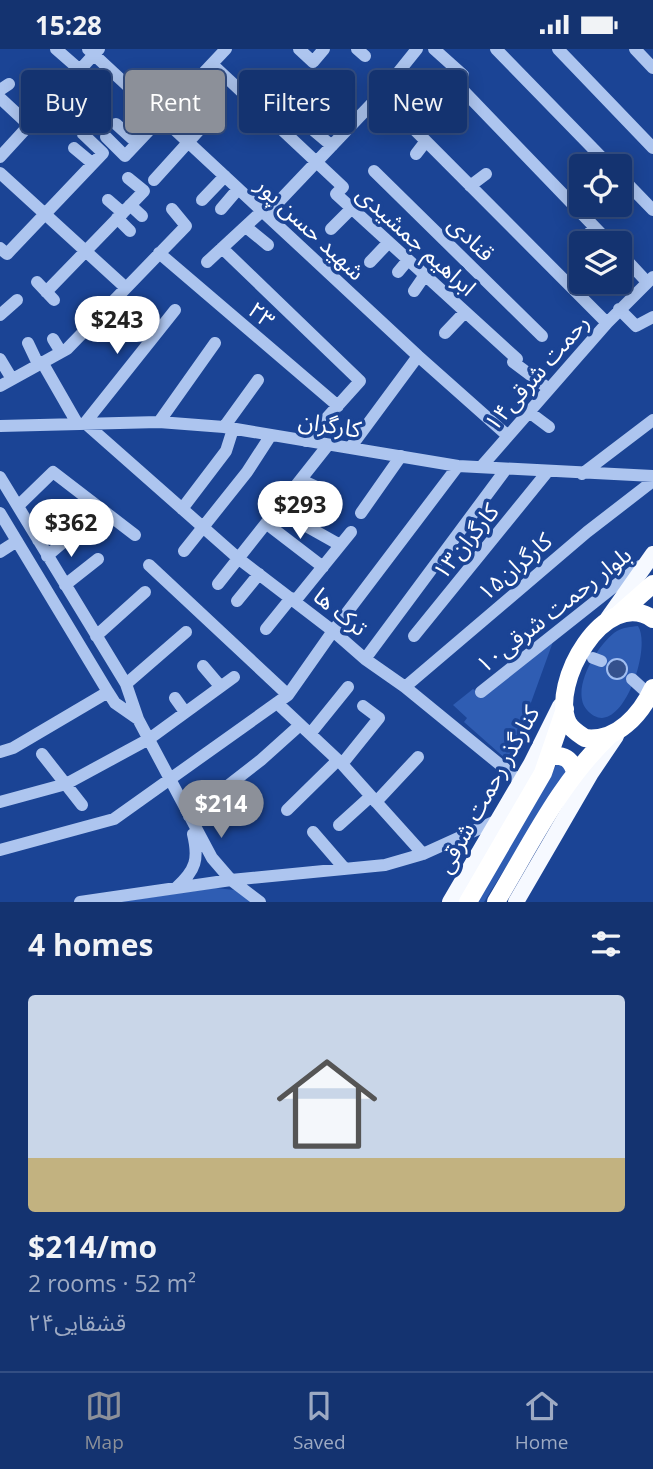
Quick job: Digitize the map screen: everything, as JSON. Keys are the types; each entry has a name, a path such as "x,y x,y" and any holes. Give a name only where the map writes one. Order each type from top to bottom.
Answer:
{"highway":[{"path":"468,902 543,773 565,703 570,675 582,650 591,636 653,584"},
{"path":"613,617 632,611 653,619"},
{"path":"496,902 565,785 590,754 638,714 649,694"},
{"path":"565,703 568,723 585,738 601,738 616,732"},
{"path":"550,756 570,760 575,772"}],"main road":[{"path":"613,617 652,556"},
{"name":"کنارگذر رحمت شرقی","path":"450,902 565,703"},
{"path":"516,902 616,732"}],"street":[{"path":"56,49 80,70 94,51"},
{"path":"206,70 226,49"},
{"path":"299,49 313,62 324,49"},
{"path":"400,70 417,49"},
{"path":"434,49 463,75 456,82 599,231"},
{"path":"496,49 598,154"},
{"path":"558,49 653,148"},
{"path":"635,49 653,68"},
{"name":"شهید حسن پور","path":"94,51 125,82"},
{"name":"ابراهیم جمشیدی","path":"212,64 239,90"},
{"path":"0,98 21,118"},
{"path":"207,262 264,213 369,107"},
{"path":"116,124 137,143"},
{"path":"0,157 22,133"},
{"path":"106,137 125,156 146,133"},
{"name":"شهید حسن پور","path":"178,133 508,436"},
{"path":"154,180 197,133"},
{"name":"ابراهیم جمشیدی","path":"285,133 343,187 336,194 549,389"},
{"path":"317,133 332,146"},
{"path":"418,133 607,323"},
{"path":"0,248 7,254 103,153 83,134"},
{"path":"416,154 426,141"},
{"path":"74,148 92,163"},
{"name":"قنادی","path":"374,171 542,336"},
{"path":"0,173 126,288"},
{"path":"470,185 486,174"},
{"path":"202,200 225,176"},
{"path":"45,291 144,191 128,178"},
{"path":"632,188 653,210"},
{"path":"221,209 238,189"},
{"path":"108,199 124,212 142,216"},
{"path":"331,229 352,208"},
{"path":"0,386 67,349 186,226 172,209"},
{"path":"124,212 130,231"},
{"path":"246,227 268,245"},
{"path":"591,231 595,227"},
{"path":"370,262 389,242"},
{"path":"222,248 360,381 306,441"},
{"name":"۲۳","path":"159,253 338,406"},
{"path":"398,272 408,260"},
{"path":"632,263 650,279"},
{"path":"414,291 425,275"},
{"name":"۱۴رحمت شرقی","path":"481,467 619,309 650,279"},
{"path":"0,315 17,300"},
{"path":"619,309 636,327 653,317"},
{"path":"81,423 175,310"},
{"path":"445,333 465,312"},
{"path":"53,339 61,352"},
{"name":"ترک ها","path":"28,343 81,423 239,559 365,659 405,687 520,781"},
{"path":"159,422 215,343"},
{"path":"350,448 418,356"},
{"path":"0,359 12,379"},
{"path":"182,509 226,451 228,428 258,380"},
{"path":"529,412 549,427"},
{"path":"582,474 653,420"},
{"name":"کارگران","path":"0,426 159,422 228,428 458,466 652,476"},
{"path":"184,551 247,472 271,435"},
{"path":"218,584 328,445"},
{"path":"361,513 401,456"},
{"path":"0,850 114,819 288,695 458,466"},
{"path":"365,659 506,469"},
{"name":"کارگران۱۳","path":"415,636 548,471"},
{"path":"18,506 53,472 135,535"},
{"name":"۱۵کارگران","path":"405,687 652,476"},
{"path":"0,477 126,684 138,719 212,858 231,880 260,902"},
{"path":"301,480 332,495"},
{"path":"281,506 308,527 340,545"},
{"path":"0,513 108,692 116,703 138,719"},
{"path":"38,540 61,520"},
{"path":"267,524 323,567"},
{"path":"266,629 351,532"},
{"path":"47,556 74,533"},
{"path":"0,552 17,541"},
{"name":"۱۰بلوار رحمت شرقی","path":"481,692 652,556"},
{"path":"65,585 98,559"},
{"path":"149,565 288,695"},
{"path":"237,601 259,574"},
{"path":"96,636 145,592"},
{"path":"126,684 186,632"},
{"path":"203,666 220,687"},
{"path":"0,802 66,784 149,740 234,677"},
{"path":"632,679 649,694"},
{"path":"189,816 261,760 305,730 348,687"},
{"path":"0,752 13,748 108,692"},
{"path":"175,698 185,712"},
{"path":"277,703 340,762 423,854"},
{"path":"287,810 340,762 379,718 363,706"},
{"path":"42,754 82,805"},
{"path":"339,825 374,799 418,757"},
{"path":"176,888 189,877 198,855 189,816"},
{"path":"80,902 231,880 385,865 423,854 498,820"},
{"path":"313,832 345,869"}],"shaded area":[{"path":"638,626 641,654 630,690 611,715 599,718 587,710 582,701 584,679 589,667 602,645 617,631"},
{"path":"554,639 520,733 507,760 464,722 467,718 453,705 473,689 484,696"},
{"path":"617,659 624,662 627,669 624,676 617,679 610,676 607,669 610,662"},
{"path":"558,762 568,768 484,902 474,902"},
{"path":"215,888 235,890 255,902 118,902"}]}
